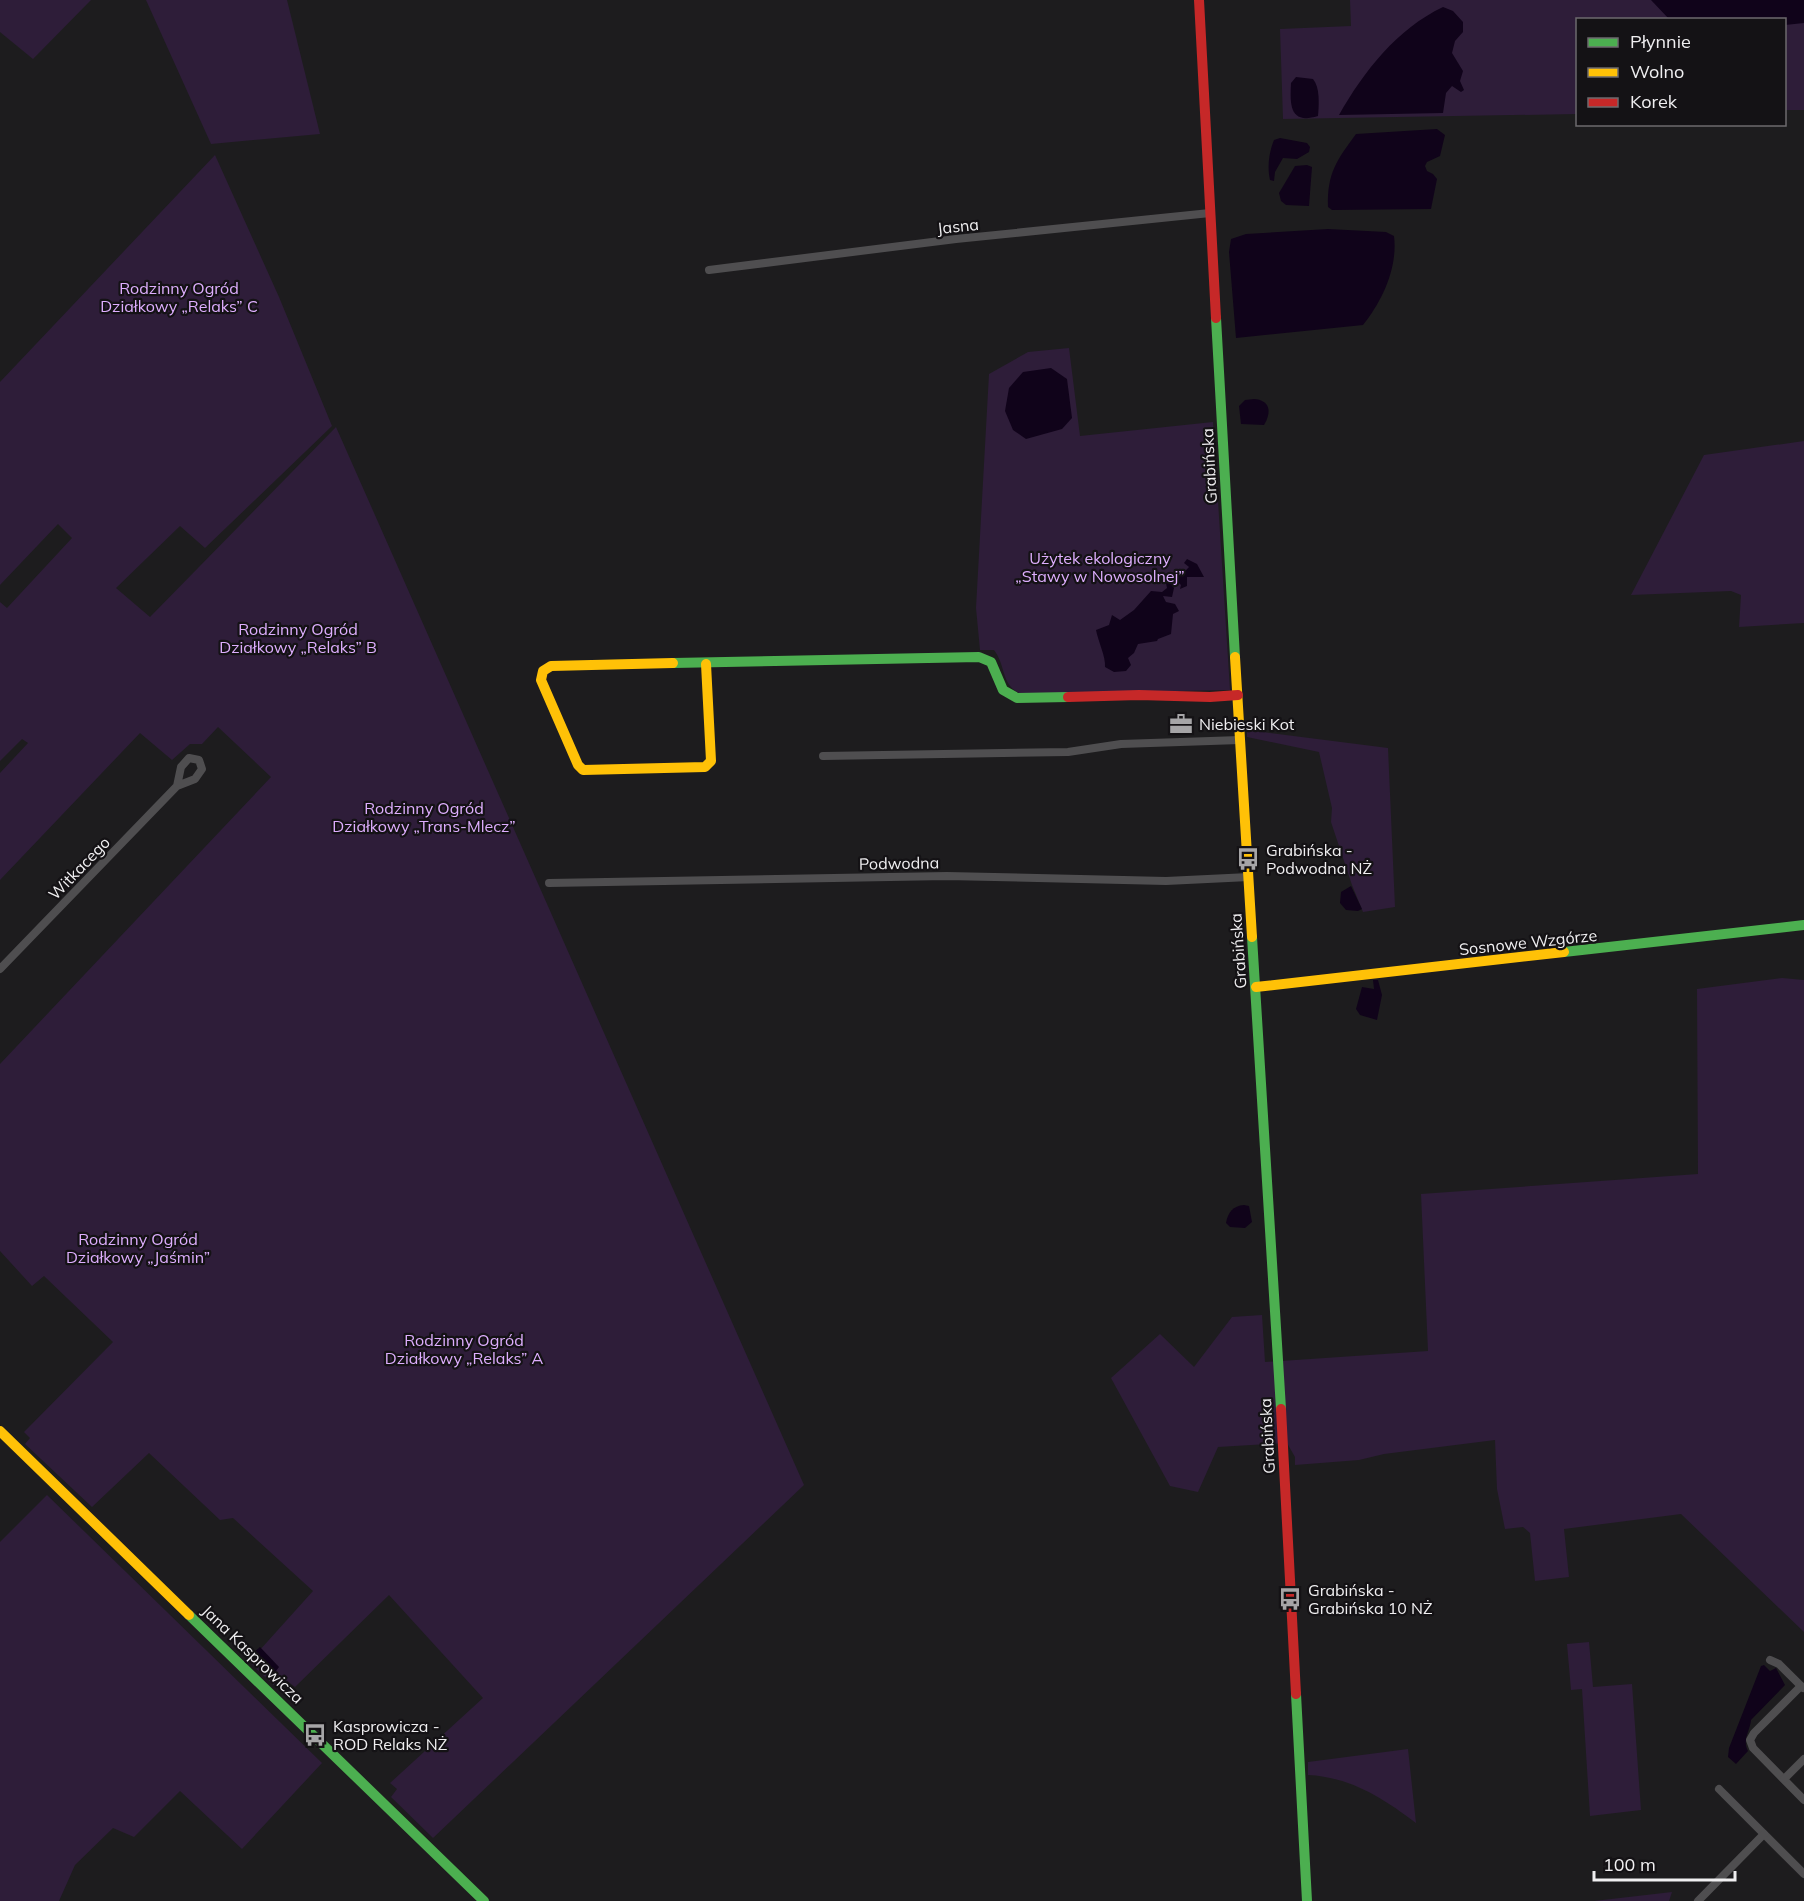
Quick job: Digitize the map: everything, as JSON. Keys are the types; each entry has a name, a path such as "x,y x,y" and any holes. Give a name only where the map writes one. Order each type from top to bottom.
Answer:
{"street":[{"name":"Grabińska","path":"1199,0 1240,740 1278,1355 1307,1901"},
{"name":"Jasna","path":"709,270 956,239 1210,213"},
{"path":"706,664 711,761 705,767 583,770 578,765 541,680 542,670 551,666 979,657 991,662 1003,690 1017,698 1238,695"},
{"path":"823,756 1068,752 1121,744 1240,740"},
{"name":"Witkacego","path":"0,969 177,786"},
{"name":"Podwodna","path":"549,883 947,876 1166,881 1249,877"},
{"name":"Sosnowe Wzgórze","path":"1256,987 1804,925"},
{"name":"Jana Kasprowicza","path":"0,1431 484,1901"},
{"path":"1770,1660 1779,1664 1803,1687 1754,1733 1750,1740 1753,1748 1804,1800"},
{"path":"1784,1779 1804,1759"},
{"path":"1719,1789 1804,1874"},
{"path":"1698,1901 1764,1834"}],"green space":[{"path":"0,0 91,0 33,59 0,32"},
{"path":"146,0 287,0 320,134 211,144"},
{"path":"1350,0 1804,0 1804,110 1786,110 1786,18 1576,18 1576,114 1283,119 1280,29 1351,26"},
{"path":"215,155 279,297 332,426 205,548 180,526 116,588 150,617 336,427 804,1485 433,1838 391,1797 397,1789 390,1783 483,1698 389,1595 295,1687 287,1681 278,1689 249,1662 313,1591 233,1518 220,1520 149,1453 92,1507 25,1444 30,1438 24,1432 113,1342 44,1276 32,1286 0,1251 0,1064 271,777 218,727 202,744 190,744 172,760 140,733 0,880 0,773 28,743 22,739 0,761 0,602 7,608 72,538 58,524 0,585 0,382"},
{"name":"Użytek ekologiczny „Stawy w Nowosolnej”","path":"1069,348 1080,436 1213,422 1230,690 1022,694 1010,686 994,650 980,650 976,608 989,374 1028,352"},
{"path":"1804,441 1804,623 1739,627 1741,595 1731,591 1631,595 1704,455"},
{"path":"1247,730 1388,748 1395,907 1363,912 1331,822 1332,808 1319,752 1247,737"},
{"path":"1782,978 1804,980 1804,1632 1681,1514 1564,1529 1569,1577 1535,1581 1530,1533 1523,1527 1505,1529 1497,1489 1495,1440 1384,1454 1359,1460 1295,1465 1295,1457 1287,1443 1218,1447 1198,1492 1170,1486 1111,1378 1160,1334 1194,1367 1232,1317 1262,1315 1265,1362 1428,1351 1421,1194 1698,1174 1697,989"},
{"path":"47,1495 322,1763 242,1849 180,1791 134,1837 113,1828 75,1865 59,1901 0,1901 0,1542"},
{"path":"1589,1642 1593,1687 1632,1684 1641,1810 1590,1816 1582,1689 1571,1690 1567,1644"},
{"path":"1408,1749 1416,1823 1378,1797 1352,1784 1308,1775 1308,1762"},
{"path":"1672,1892 1669,1901 1594,1901"}],"shaded area":[{"path":"1651,0 1804,0 1804,23 1786,25 1786,18 1668,18"},
{"path":"1443,7 1453,11 1463,22 1463,32 1455,41 1452,53 1463,71 1460,81 1464,90 1461,92 1452,86 1446,93 1443,113 1339,115 1371,67 1396,39 1426,16"},
{"path":"1296,77 1313,79 1315,82 1319,96 1318,116 1301,118 1293,111 1291,83"},
{"path":"1437,129 1445,135 1440,156 1427,162 1425,166 1427,171 1437,179 1431,209 1332,210 1328,207 1329,185 1334,168 1356,134"},
{"path":"1280,138 1307,143 1310,147 1309,152 1297,159 1283,158 1275,172 1274,181 1270,180 1269,160 1274,140"},
{"path":"1295,166 1312,167 1309,206 1286,205 1281,201 1279,193"},
{"path":"1328,229 1386,232 1394,236 1394,260 1387,284 1363,325 1236,338 1229,252 1231,239 1246,234"},
{"path":"1051,368 1067,379 1072,418 1062,429 1026,439 1013,430 1005,411 1009,388 1023,372"},
{"path":"1254,399 1266,404 1269,411 1267,420 1264,425 1241,424 1239,406 1245,400"},
{"path":"1187,559 1197,564 1204,577 1187,577 1187,586 1180,589 1181,585 1178,582 1172,585 1174,588 1172,597 1163,596 1166,602 1175,604 1179,611 1173,614 1171,634 1157,641 1138,644 1134,653 1128,658 1131,665 1126,671 1114,672 1105,667 1096,630 1109,625 1112,615 1120,620 1134,610 1151,591 1162,592 1167,588 1166,583 1170,583 1189,567 1184,563"},
{"path":"1351,886 1362,909 1358,911 1346,910 1340,903 1341,892"},
{"path":"1373,980 1378,980 1382,995 1377,1020 1360,1015 1356,1009 1362,987 1374,989"},
{"path":"1249,1206 1252,1222 1245,1228 1230,1227 1226,1223 1228,1216 1234,1208"},
{"path":"260,1647 279,1667 276,1671 270,1674 251,1655"},
{"path":"1764,1665 1770,1671 1776,1668 1785,1685 1751,1720 1746,1739 1748,1751 1736,1764 1728,1757 1729,1748 1761,1666"}],"traffic: fast":[{"path":"1216,318 1235,657"},
{"path":"673,663 979,657 991,662 1003,690 1017,698 1068,697"},
{"path":"1564,952 1804,925"},
{"path":"1252,937 1281,1409"},
{"path":"189,1615 484,1901"},
{"path":"1296,1694 1307,1901"}],"traffic: slow":[{"path":"1235,657 1252,937"},
{"path":"673,663 551,666 543,671 541,680 578,765 583,770 705,767 711,761 706,664"},
{"path":"1256,987 1564,952"},
{"path":"0,1431 189,1615"}],"traffic: jam":[{"path":"1199,0 1216,318"},
{"path":"1068,697 1238,695"},
{"path":"1281,1409 1296,1694"}],"place":[{"name":"Niebieski Kot","path":"1181,724"},
{"name":"Grabińska - Podwodna NŻ","path":"1248,859"},
{"name":"Grabińska - Grabińska 10 NŻ","path":"1290,1599"},
{"name":"Kasprowicza - ROD Relaks NŻ","path":"315,1735"}],"park label":[{"name":"Rodzinny Ogród Działkowy „Relaks” C","path":"179,297"},
{"name":"Rodzinny Ogród Działkowy „Relaks” B","path":"298,638"},
{"name":"Rodzinny Ogród Działkowy „Trans-Mlecz”","path":"424,817"},
{"name":"Rodzinny Ogród Działkowy „Jaśmin”","path":"138,1248"},
{"name":"Rodzinny Ogród Działkowy „Relaks” A","path":"464,1349"}]}
